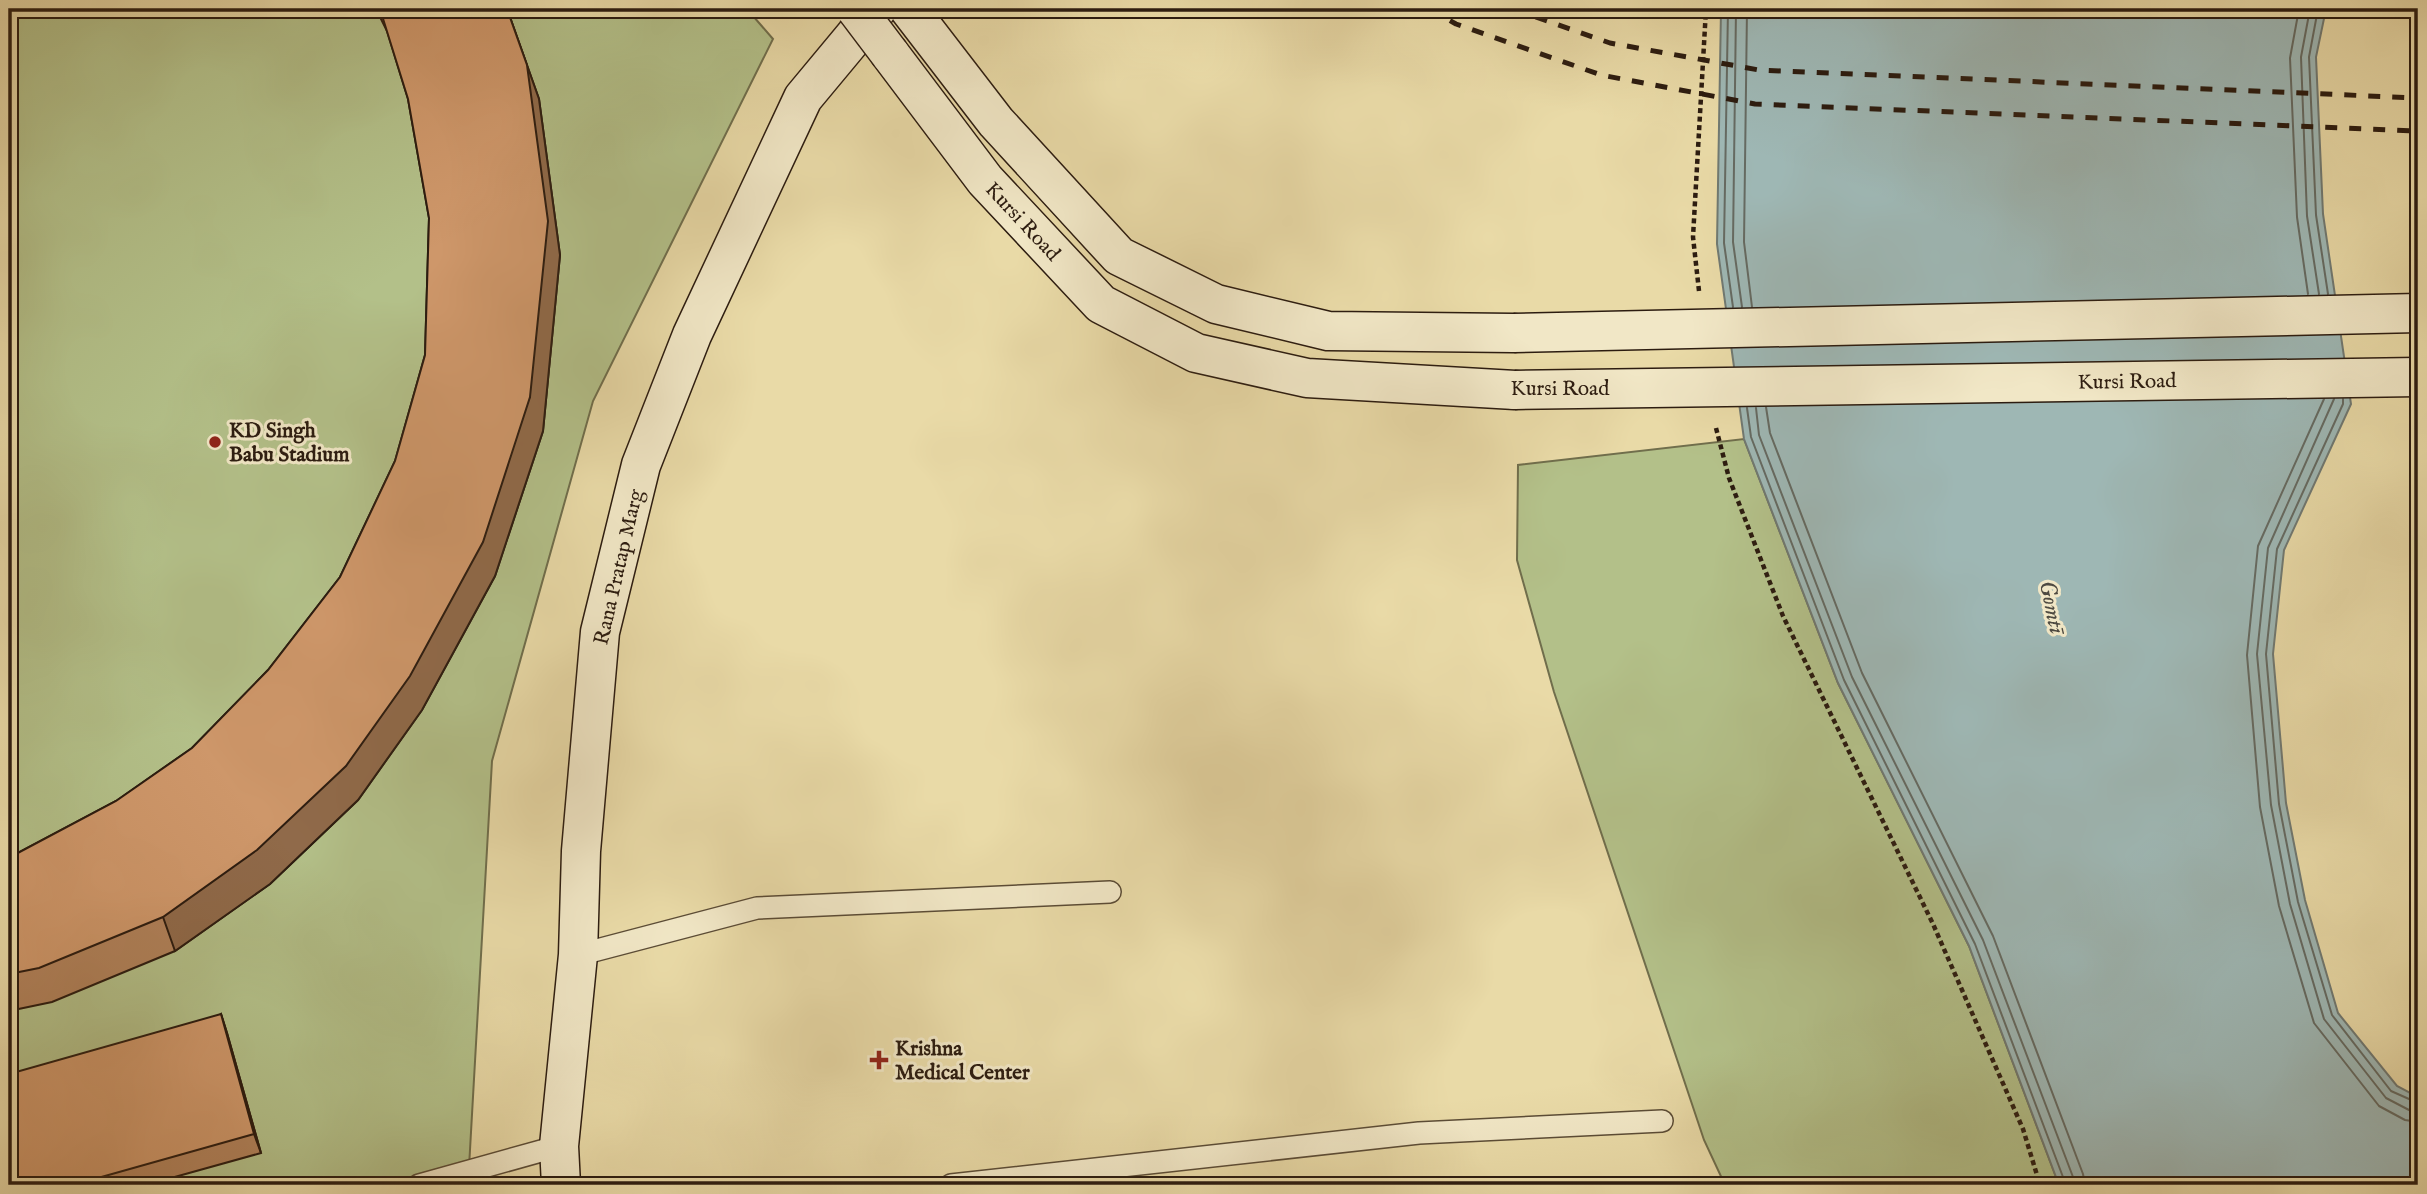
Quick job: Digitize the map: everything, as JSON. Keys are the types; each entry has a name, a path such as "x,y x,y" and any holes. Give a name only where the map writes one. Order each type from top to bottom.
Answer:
{"main road":[{"name":"Kursi Road","path":"856,9 985,180 1101,304 1196,353 1307,378 1515,390 2418,377"},
{"name":"Rana Pratap Marg","path":"561,1185 559,1146 578,955 581,851 600,632 642,465 692,335 803,99 877,9"},
{"path":"916,18 996,122 1119,256 1216,304 1328,331 1514,333 2418,313"}],"lane":[{"path":"578,955 757,908 1110,892"},
{"path":"951,1185 1419,1133 1662,1121"},
{"path":"419,1185 559,1146"}],"path":[{"path":"1699,293 1693,237 1706,9"},
{"path":"1713,418 1729,478 1783,616 1933,924 2023,1129 2040,1185"}],"green space":[{"path":"9,9 747,9 773,39 593,401 492,761 468,1185 9,1185"},
{"path":"1744,439 1838,683 1969,946 2059,1185 1725,1185 1704,1140 1554,692 1517,560 1518,465"}],"water":[{"name":"Gomtī","path":"1721,9 2326,9 2316,57 2323,214 2351,404 2284,550 2273,654 2286,803 2305,900 2338,1013 2397,1086 2418,1097 2418,1185 2059,1185 1969,946 1838,683 1744,439 1717,244"}],"building":[{"path":"380,9 507,9 527,65 548,221 530,397 483,542 410,676 346,766 257,850 163,917 39,968 9,974 9,855 16,854 116,801 192,748 268,670 340,577 395,461 425,355 429,218 408,99"},
{"path":"221,1014 254,1134 73,1185 9,1185 9,1074"}],"railway":[{"path":"1429,9 1456,24 1601,75 1755,104 2418,131"},
{"path":"1513,9 1610,43 1759,70 2418,98"}],"place":[{"name":"KD Singh Babu Stadium","path":"215,442"},
{"name":"Krishna Medical Center","path":"879,1060"}]}
